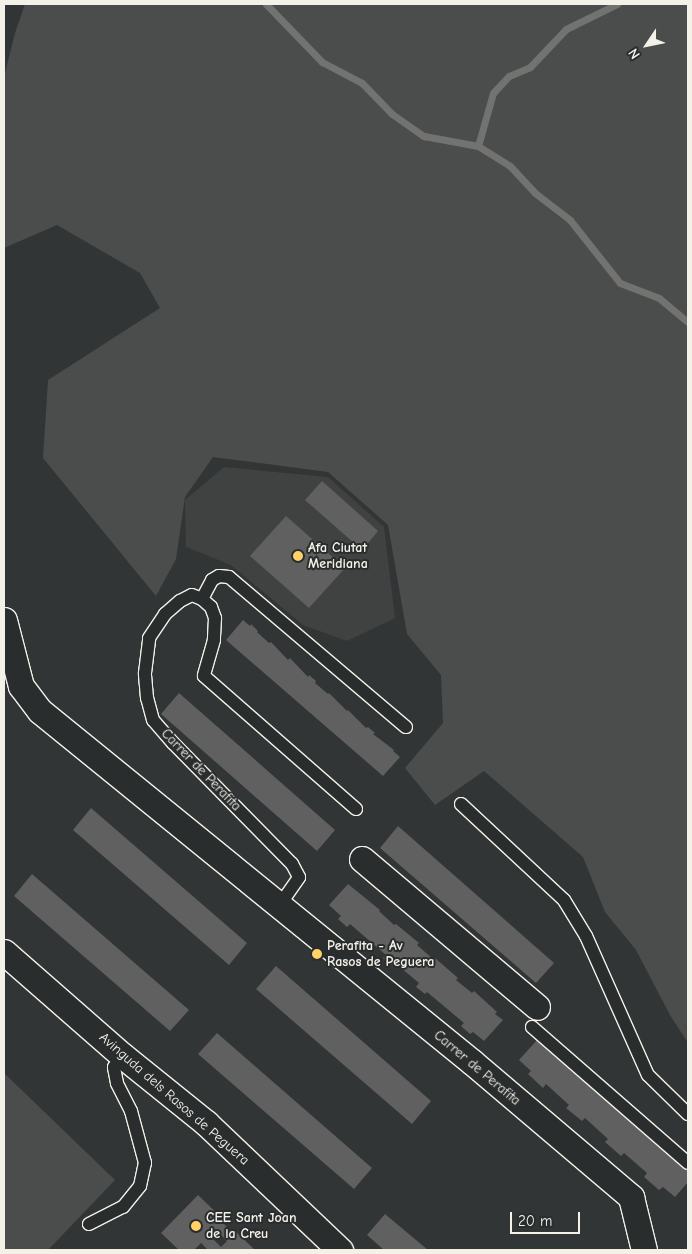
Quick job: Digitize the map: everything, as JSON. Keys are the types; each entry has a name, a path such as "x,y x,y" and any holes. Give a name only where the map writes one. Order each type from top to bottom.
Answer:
{"street":[{"name":"Carrer de Perafita","path":"4,620 21,686 40,712 472,1062 631,1197 644,1250"},
{"path":"362,860 535,1017"},
{"name":"Avinguda dels Rasos de Peguera","path":"4,952 123,1056 206,1123 340,1250"}],"lane":[{"path":"356,810 204,676 214,640 215,618 211,607 202,599 212,580 219,576 229,577 406,727"},
{"name":"Carrer de Perafita","path":"202,599 192,595 180,601 165,614 149,638 144,673 146,698 153,720 173,743 292,864 299,877 279,906"},
{"path":"461,804 564,900 586,936 648,1075 688,1114"},
{"path":"535,1017 688,1163"},
{"path":"89,1224 123,1207 140,1186 145,1163 130,1111 117,1083 114,1067 123,1056"}],"shaded area":[{"path":"25,4 688,4 688,1043 670,1015 636,950 605,912 583,857 484,771 435,805 405,768 443,723 441,675 407,634 388,525 328,472 213,457 185,497 176,559 156,596 43,458 48,380 160,308 140,273 57,225 4,248 4,77 15,33"},
{"name":"Afa Ciutat Meridiana","path":"224,467 328,477 384,527 395,618 347,641 303,625 231,565 186,547 185,500"},
{"path":"4,1073 115,1180 48,1250 4,1250"}],"building":[{"path":"322,481 378,531 362,550 305,500"},
{"path":"286,516 345,568 309,608 250,556"},
{"path":"243,620 250,626 251,624 257,632 269,643 271,642 288,660 290,658 308,677 309,675 316,681 315,683 329,693 366,728 368,727 375,733 373,734 394,750 400,757 383,776 226,640"},
{"path":"179,693 335,830 317,851 161,714"},
{"path":"91,808 247,943 229,965 73,830"},
{"path":"398,826 554,963 536,983 380,848"},
{"path":"32,874 189,1010 170,1031 14,896"},
{"path":"348,884 380,910 394,925 396,924 419,943 417,945 458,978 456,980 472,993 474,991 497,1012 495,1014 503,1020 484,1041 473,1032 470,1034 461,1026 464,1023 427,992 425,994 416,987 419,983 395,963 393,966 383,958 386,955 350,924 347,927 338,919 341,916 329,905"},
{"path":"276,966 431,1101 412,1124 256,989"},
{"path":"217,1033 372,1168 354,1189 198,1054"},
{"path":"538,1039 688,1171 688,1182 675,1197 663,1187 659,1190 644,1177 647,1173 624,1153 621,1156 605,1142 608,1139 585,1118 582,1121 566,1108 569,1105 546,1084 543,1088 528,1074 531,1071 519,1060"},
{"name":"CEE Sant Joan de la Creu","path":"198,1195 224,1220 222,1222 234,1234 236,1232 255,1250 208,1250 201,1243 194,1250 179,1250 161,1233","holes":["215,1229 227,1241 221,1247 209,1235"]},
{"path":"385,1214 428,1250 384,1250 367,1235"}],"waterway":[{"path":"266,4 322,62 362,83 392,114 424,136 478,146 510,166 535,193 570,220 620,283 659,298 688,322"},
{"path":"478,146 493,93 509,76 530,67 566,29 617,4"}],"place":[{"name":"Afa Ciutat Meridiana","path":"298,556"},
{"name":"Perafita - Av Rasos de Peguera","path":"317,954"},
{"name":"CEE Sant Joan de la Creu","path":"196,1226"}]}
